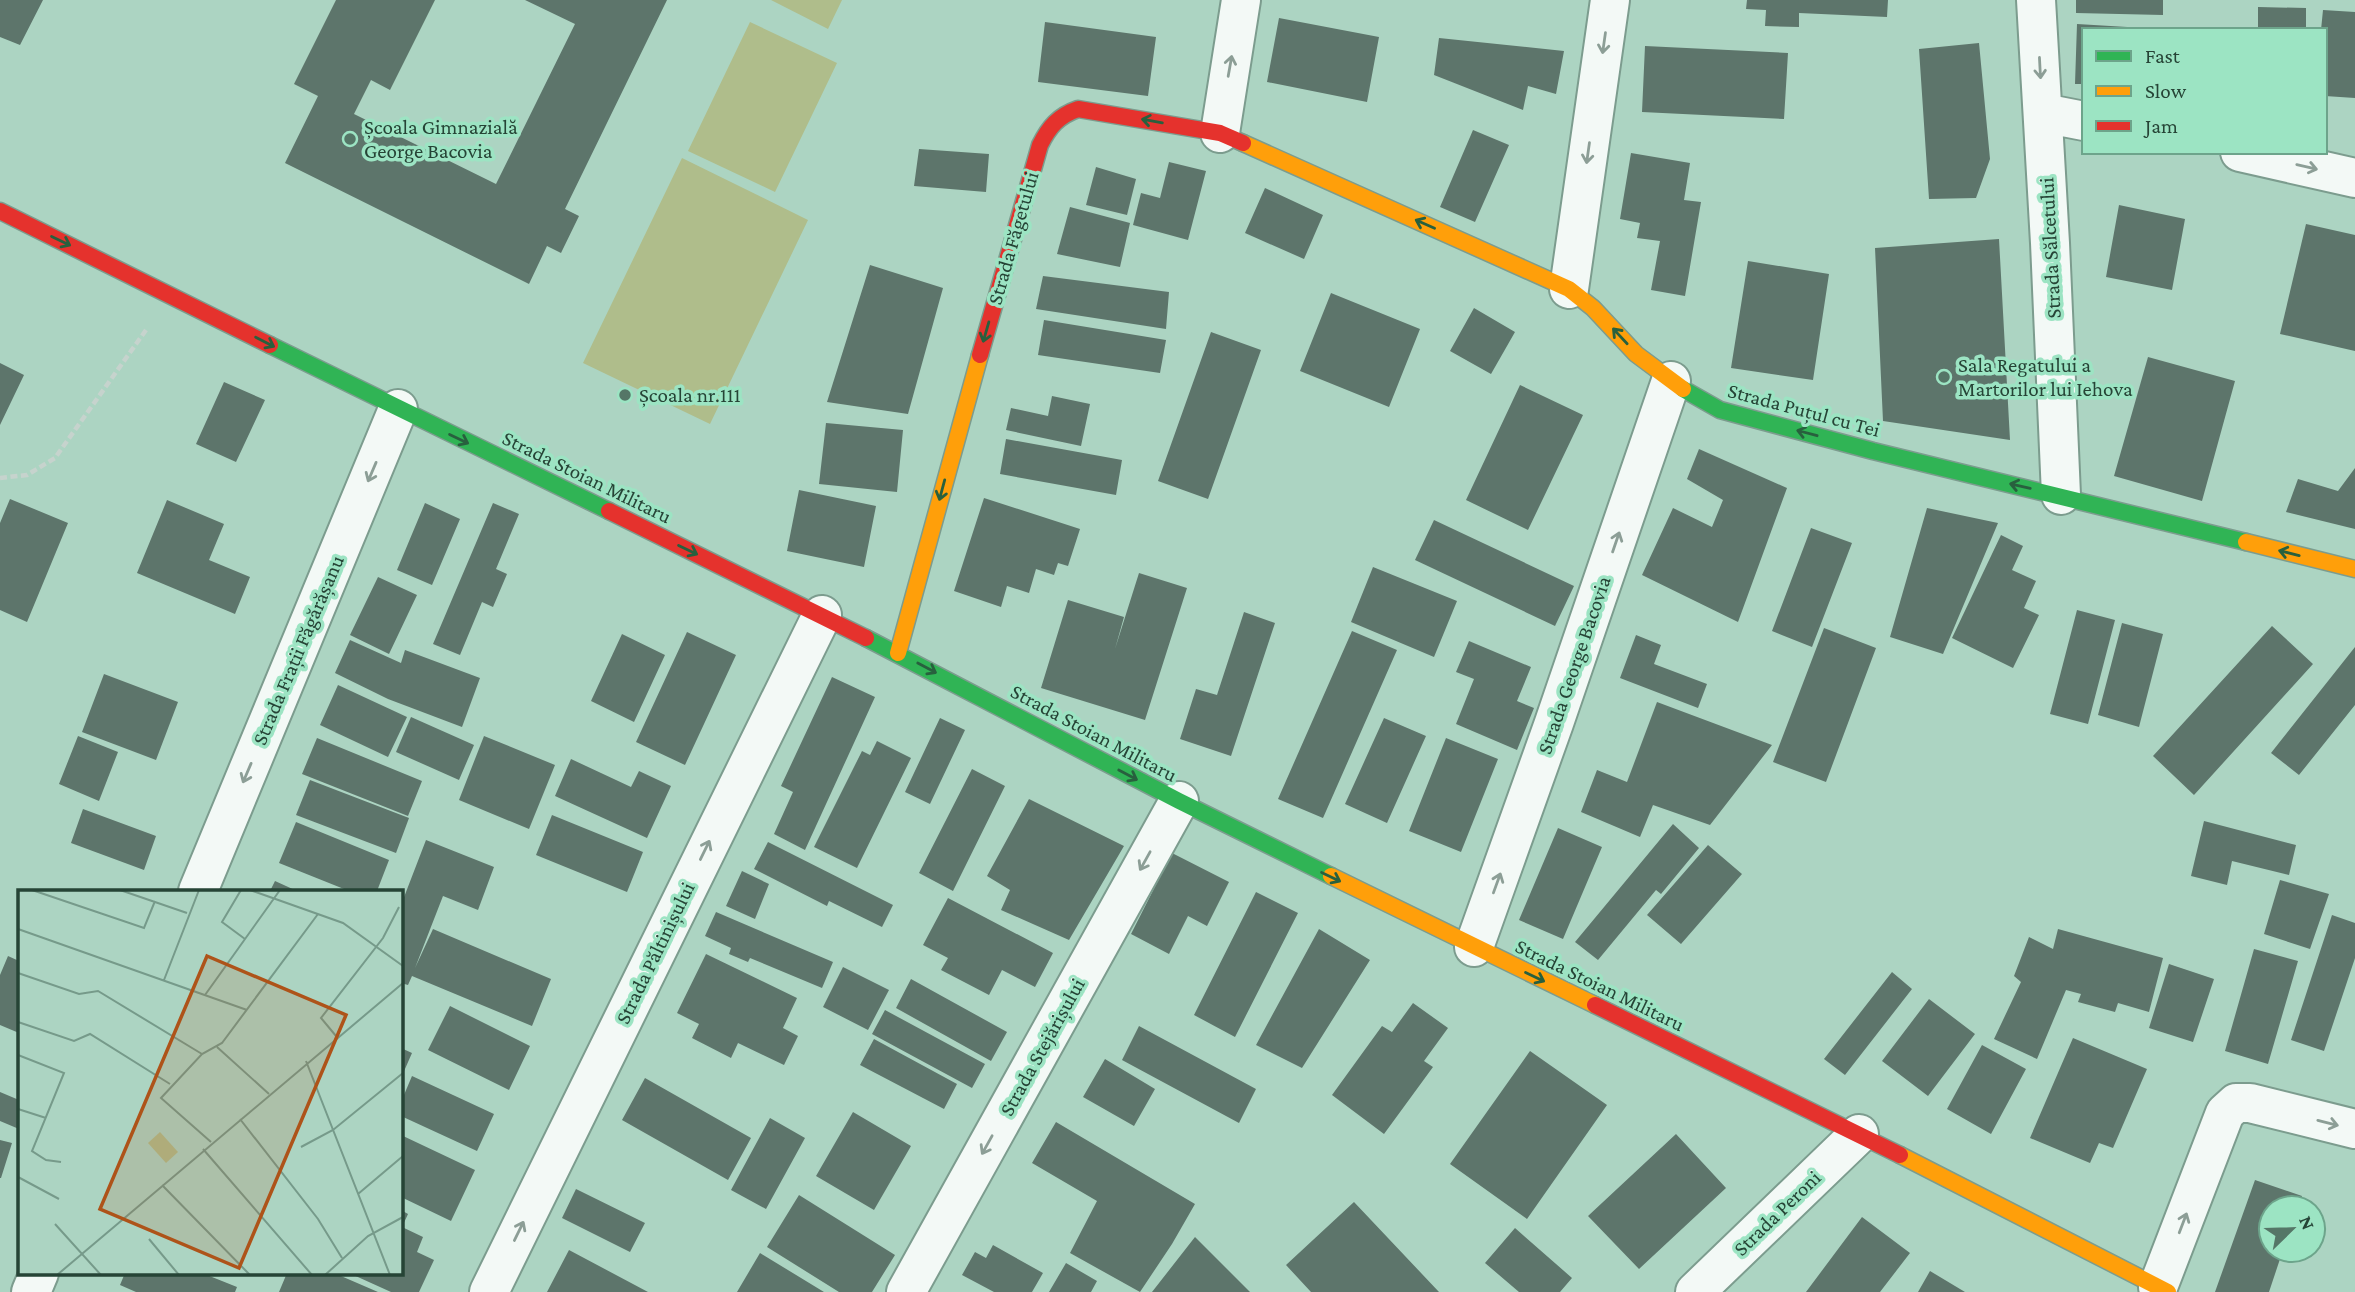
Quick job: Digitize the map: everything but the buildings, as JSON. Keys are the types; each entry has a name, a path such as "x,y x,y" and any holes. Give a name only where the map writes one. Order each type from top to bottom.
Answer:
{"street":[{"path":"1220,133 1241,0"},
{"path":"1569,289 1610,0"},
{"name":"Strada Sălcetului","path":"2036,0 2061,495"},
{"name":"Strada Făgetului","path":"898,653 971,385 1040,145 1049,127 1059,116 1078,109 1220,133"},
{"path":"2043,113 2082,121"},
{"name":"Strada Puțul cu Tei","path":"1220,133 1569,289 1593,308 1636,354 1671,381 1720,410 1873,451 2355,569"},
{"path":"2249,154 2355,178"},
{"name":"Strada Stoian Militaru","path":"0,211 398,409 822,615 1179,801 1859,1134 2163,1289"},
{"name":"Strada George Bacovia","path":"1474,947 1555,723 1671,381"},
{"name":"Strada Frații Făgărășanu","path":"198,890 398,409"},
{"name":"Strada Păltinișului","path":"489,1292 822,615"},
{"name":"Strada Stejărișului","path":"906,1292 1179,801"},
{"path":"2163,1289 2225,1113 2236,1103 2250,1103 2355,1129"},
{"name":"Strada Peroni","path":"1695,1292 1859,1134"},
{"path":"31,1292 39,1274"}],"path":[{"path":"0,478 27,475 55,458 171,295"}],"green space":[{"path":"771,0 842,0 828,29"},
{"path":"750,22 837,63 775,192 688,151"},
{"path":"682,158 808,220 710,424 583,363"}],"traffic: fast":[{"path":"270,345 609,511"},
{"path":"1683,389 1720,410 1873,451 2246,542"},
{"path":"866,638 1179,801 1331,876"}],"traffic: slow":[{"path":"1243,143 1569,289 1593,308 1636,354 1683,389"},
{"path":"898,653 980,355"},
{"path":"2246,542 2355,569"},
{"path":"1331,876 1595,1005"},
{"path":"1900,1155 2168,1292"}],"traffic: jam":[{"path":"980,355 1040,145 1060,119 1078,109 1220,133 1243,143"},
{"path":"0,211 270,345"},
{"path":"609,511 866,638"},
{"path":"1595,1005 1900,1155"}],"place":[{"name":"Școala Gimnazială George Bacovia","path":"350,139"},
{"name":"Sala Regatului a Martorilor lui Iehova","path":"1944,377"},
{"name":"Școala nr.111","path":"625,395"}]}
